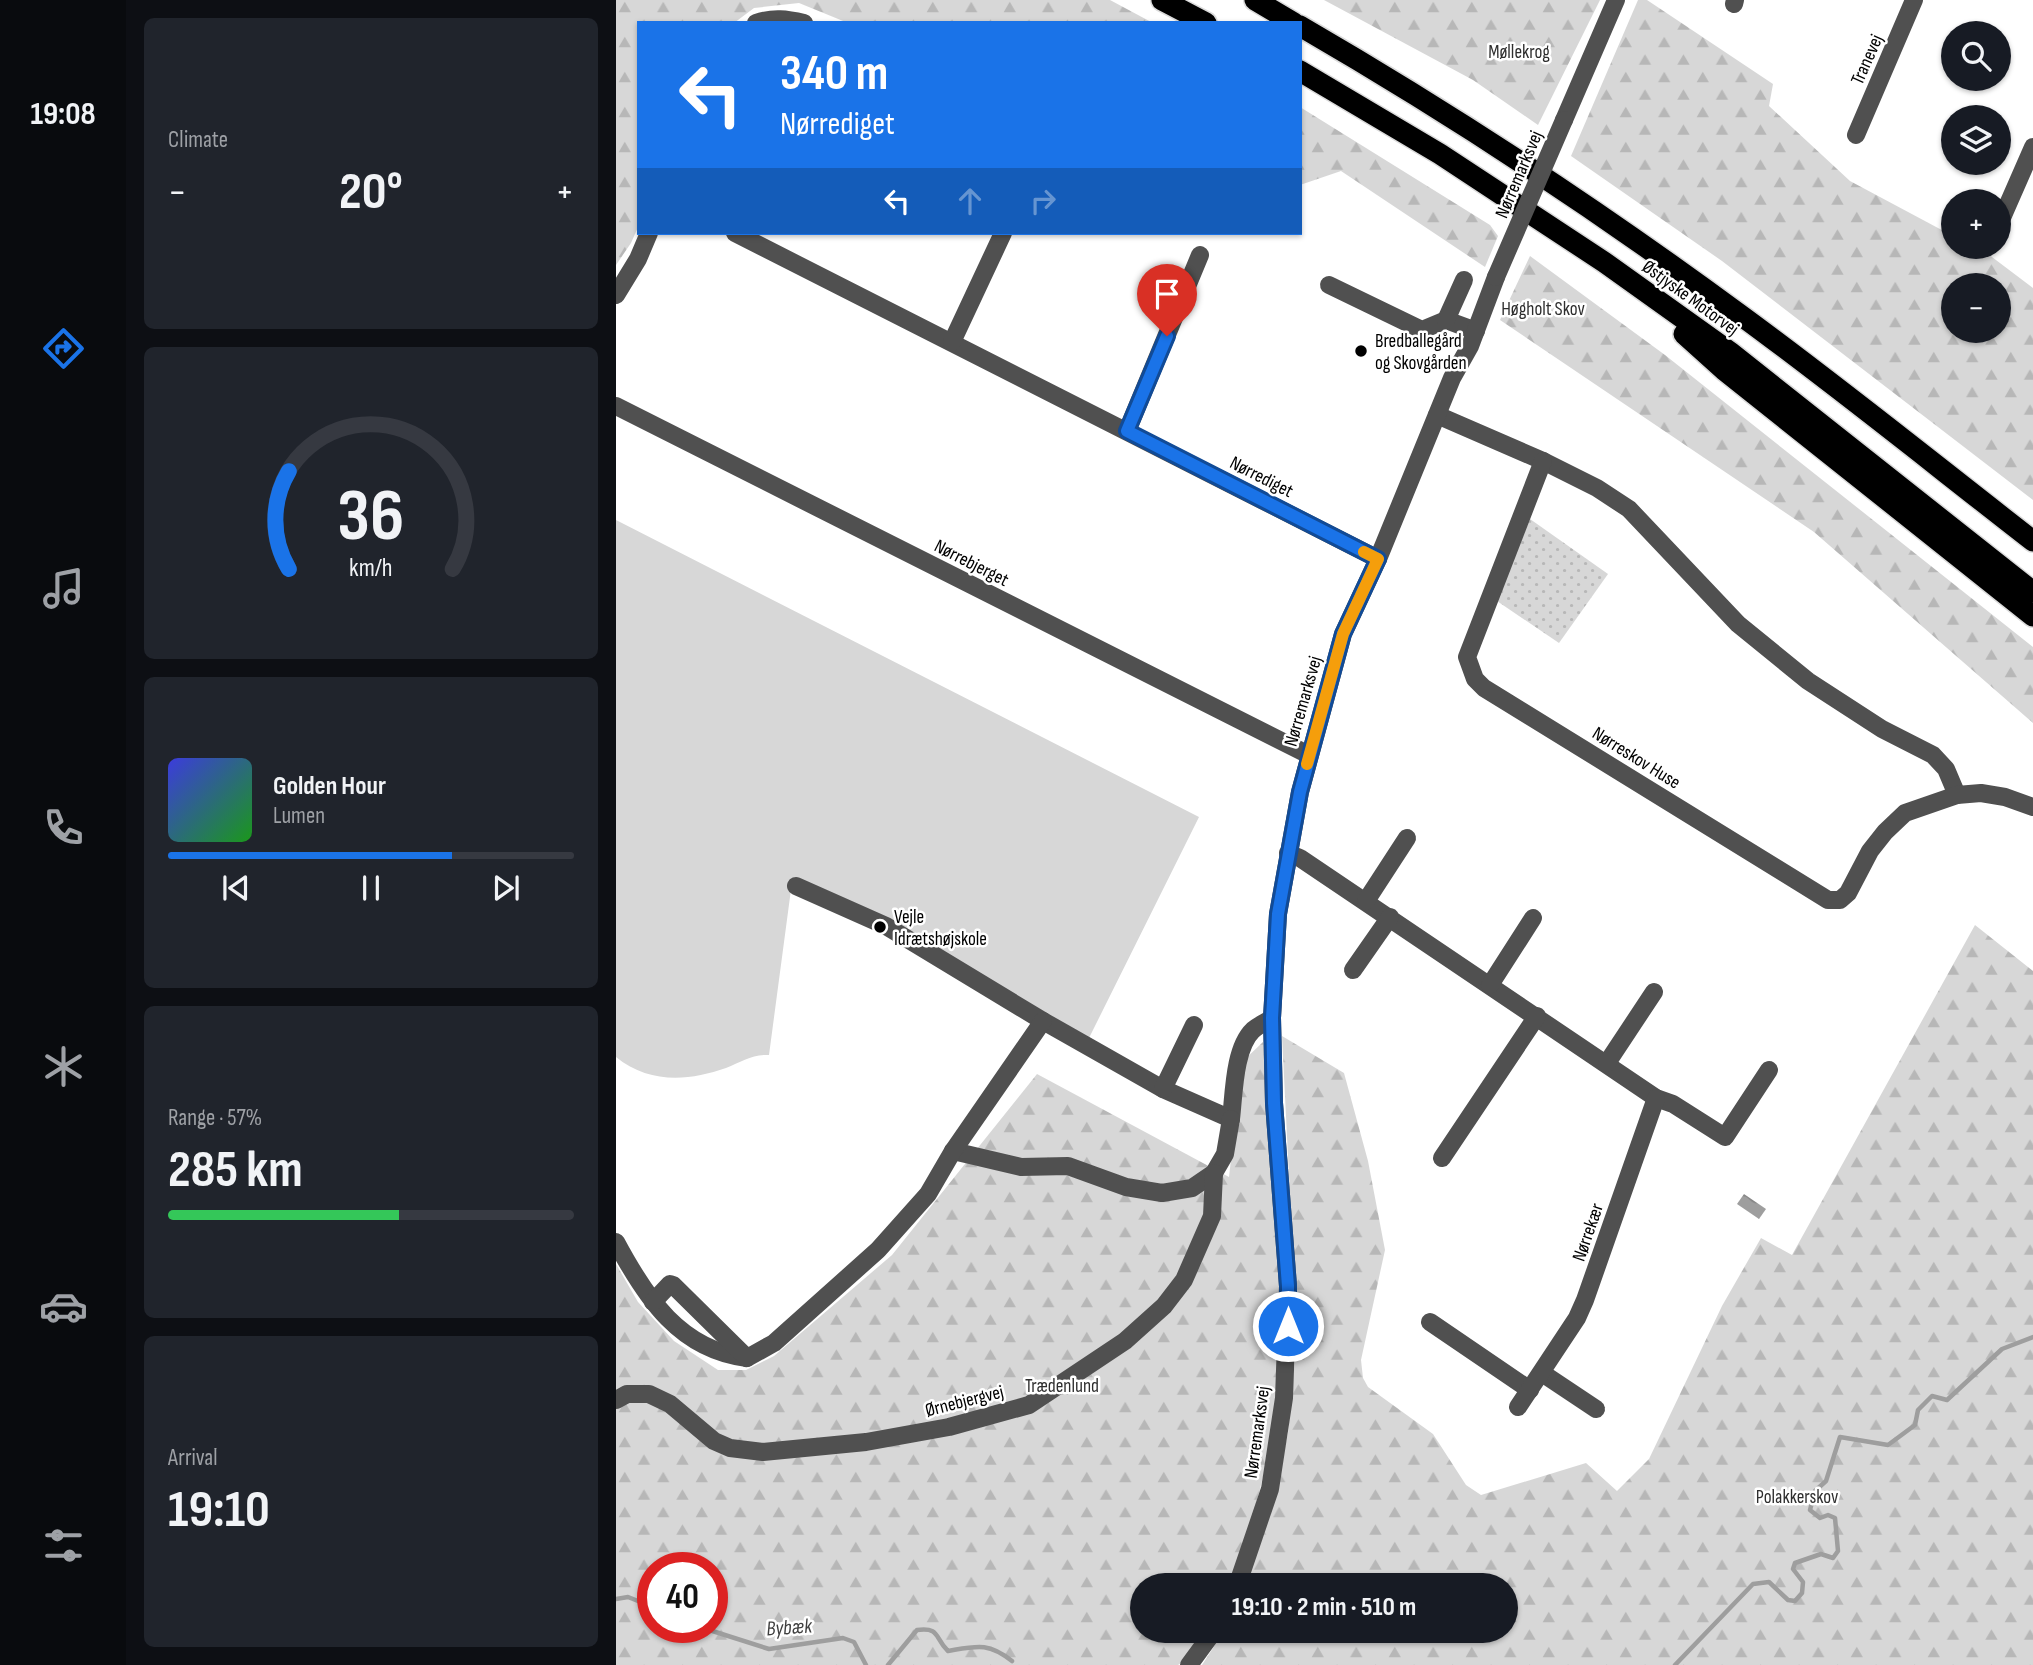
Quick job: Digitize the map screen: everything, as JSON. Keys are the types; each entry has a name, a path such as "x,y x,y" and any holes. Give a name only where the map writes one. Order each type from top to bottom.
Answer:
{"highway":[{"path":"1163,0 1202,21"},
{"path":"1255,0 1291,21"},
{"name":"Østjyske Motorvej","path":"1302,27 1457,120 1639,243 1740,314 2033,541"},
{"name":"Østjyske Motorvej","path":"1302,72 1440,154 1604,262 1730,352 2033,592"},
{"path":"1604,262 1724,370 2033,615"}],"street":[{"name":"Nørremarksvej","path":"1241,1573 1270,1489 1284,1398 1288,1286 1274,1103 1272,1018 1278,914 1309,755 1343,634 1378,559 1437,415 1476,331 1496,277 1616,0"},
{"name":"Tranevej","path":"1856,135 1914,0"},
{"path":"762,21 784,18 796,21"},
{"path":"2011,197 2033,147"},
{"path":"616,295 638,259 648,235"},
{"name":"Nørrediget","path":"739,235 1378,559"},
{"path":"952,342 1002,235"},
{"path":"1127,431 1200,255"},
{"path":"1446,320 1464,280"},
{"path":"1329,285 1422,330 1446,320 1476,331"},
{"name":"Nørrebjerget","path":"616,406 1309,755"},
{"path":"1437,415 1543,461 1597,488 1629,509 1738,624 1808,681 1882,729 1933,755 1946,769 1956,795"},
{"name":"Nørreskov Huse","path":"1543,461 1467,657 1475,679 1484,688 1828,900 1840,900 1848,893 1870,851 1905,813 1956,795 1981,793 2005,797 2033,807"},
{"path":"1366,901 1407,838"},
{"path":"1288,853 1366,901 1657,1098 1673,1104 1725,1137 1769,1070"},
{"path":"796,886 886,926 1043,1021 1163,1089 1231,1119"},
{"path":"1353,970 1390,917"},
{"path":"1490,985 1533,918"},
{"path":"1607,1063 1654,992"},
{"path":"1442,1157 1537,1016"},
{"name":"Ørnebjergvej","path":"616,1400 627,1394 649,1394 670,1404 714,1441 730,1448 763,1451 866,1442 949,1427 1029,1405 1125,1341 1164,1307 1184,1280 1212,1216 1214,1173 1225,1154 1240,1053 1245,1040 1254,1029 1272,1018"},
{"path":"616,1242 653,1302 693,1341 725,1356 747,1359 774,1343 878,1250 928,1194 953,1151 1043,1021"},
{"path":"1163,1089 1195,1026"},
{"name":"Nørrekær","path":"1518,1407 1577,1318 1657,1098"},
{"path":"953,1151 1021,1167 1068,1166 1126,1187 1162,1193 1192,1188 1214,1173"},
{"path":"653,1302 670,1284 673,1285 747,1359"},
{"path":"1430,1322 1530,1390"},
{"path":"1542,1373 1596,1409"},
{"path":"1189,1665 1205,1643"}],"green space":[{"path":"616,0 1110,0 1149,21 843,21 799,3 754,8 737,21 637,21 637,230 616,265"},
{"name":"Møllekrog","path":"1324,0 1600,0 1538,125 1473,80"},
{"path":"1638,0 1647,0 1773,84 1769,106 1850,181 1941,230 1941,259 1995,259 2033,288 2033,500 1722,261 1571,156"},
{"path":"1302,108 1490,225 1498,236 1485,267 1341,171 1302,184"},
{"name":"Høgholt Skov","path":"1530,256 1665,355 2033,647 2033,723 1814,532 1500,320"},
{"path":"1530,519 1608,574 1559,643 1497,601"},
{"name":"Vejle Idrætshøjskole","path":"616,520 1199,817 1089,1038 792,882 769,1055 752,1057 698,1076 670,1078 642,1072 616,1057"},
{"name":"Polakkerskov","path":"1975,925 2033,971 2033,1665 1202,1665 1216,1643 1518,1643 1518,1573 1249,1573 1278,1479 1288,1433 1297,1338 1282,1036 1344,1073 1368,1161 1385,1250 1361,1360 1363,1378 1368,1387 1433,1434 1466,1485 1481,1495 1586,1463 1617,1491 1649,1459 1722,1306 1761,1238 1792,1255"},
{"name":"Trædenlund","path":"1263,1042 1274,1180 1279,1318 1275,1410 1257,1499 1234,1573 1130,1573 1130,1643 1197,1643 1181,1663 616,1665 616,1264 638,1302 674,1341 718,1370 746,1370 774,1356 892,1255 1037,1074 1229,1177 1242,1062"}],"water":[{"path":"1744,1194 1766,1209 1759,1219 1737,1204"}],"waterway":[{"path":"1675,1665 1753,1584 1769,1582 1788,1600 1795,1601 1802,1593 1803,1582 1793,1569 1795,1563 1821,1554 1833,1558 1838,1551 1835,1518 1828,1515 1820,1518 1810,1510 1815,1491 1826,1481 1840,1437 1888,1445 1915,1425 1918,1410 1932,1396 1947,1400 2002,1349 2033,1337"},
{"name":"Bybæk","path":"616,1599 628,1597 637,1601"},
{"name":"Bybæk","path":"888,1665 917,1630 934,1632 948,1651 989,1648 1012,1661"},
{"name":"Bybæk","path":"728,1636 769,1649 843,1638 854,1642 866,1665"}],"slow traffic":[{"path":"1307,764 1343,634 1378,559 1364,552"}],"place":[{"name":"Bredballegård og Skovgården","path":"1361,351"},
{"name":"Vejle Idrætshøjskole","path":"880,927"}],"route":[{"path":"1167,336 1127,431 1378,559 1343,634 1300,792 1278,914 1272,1018 1274,1103 1288,1286 1288,1326"}]}
